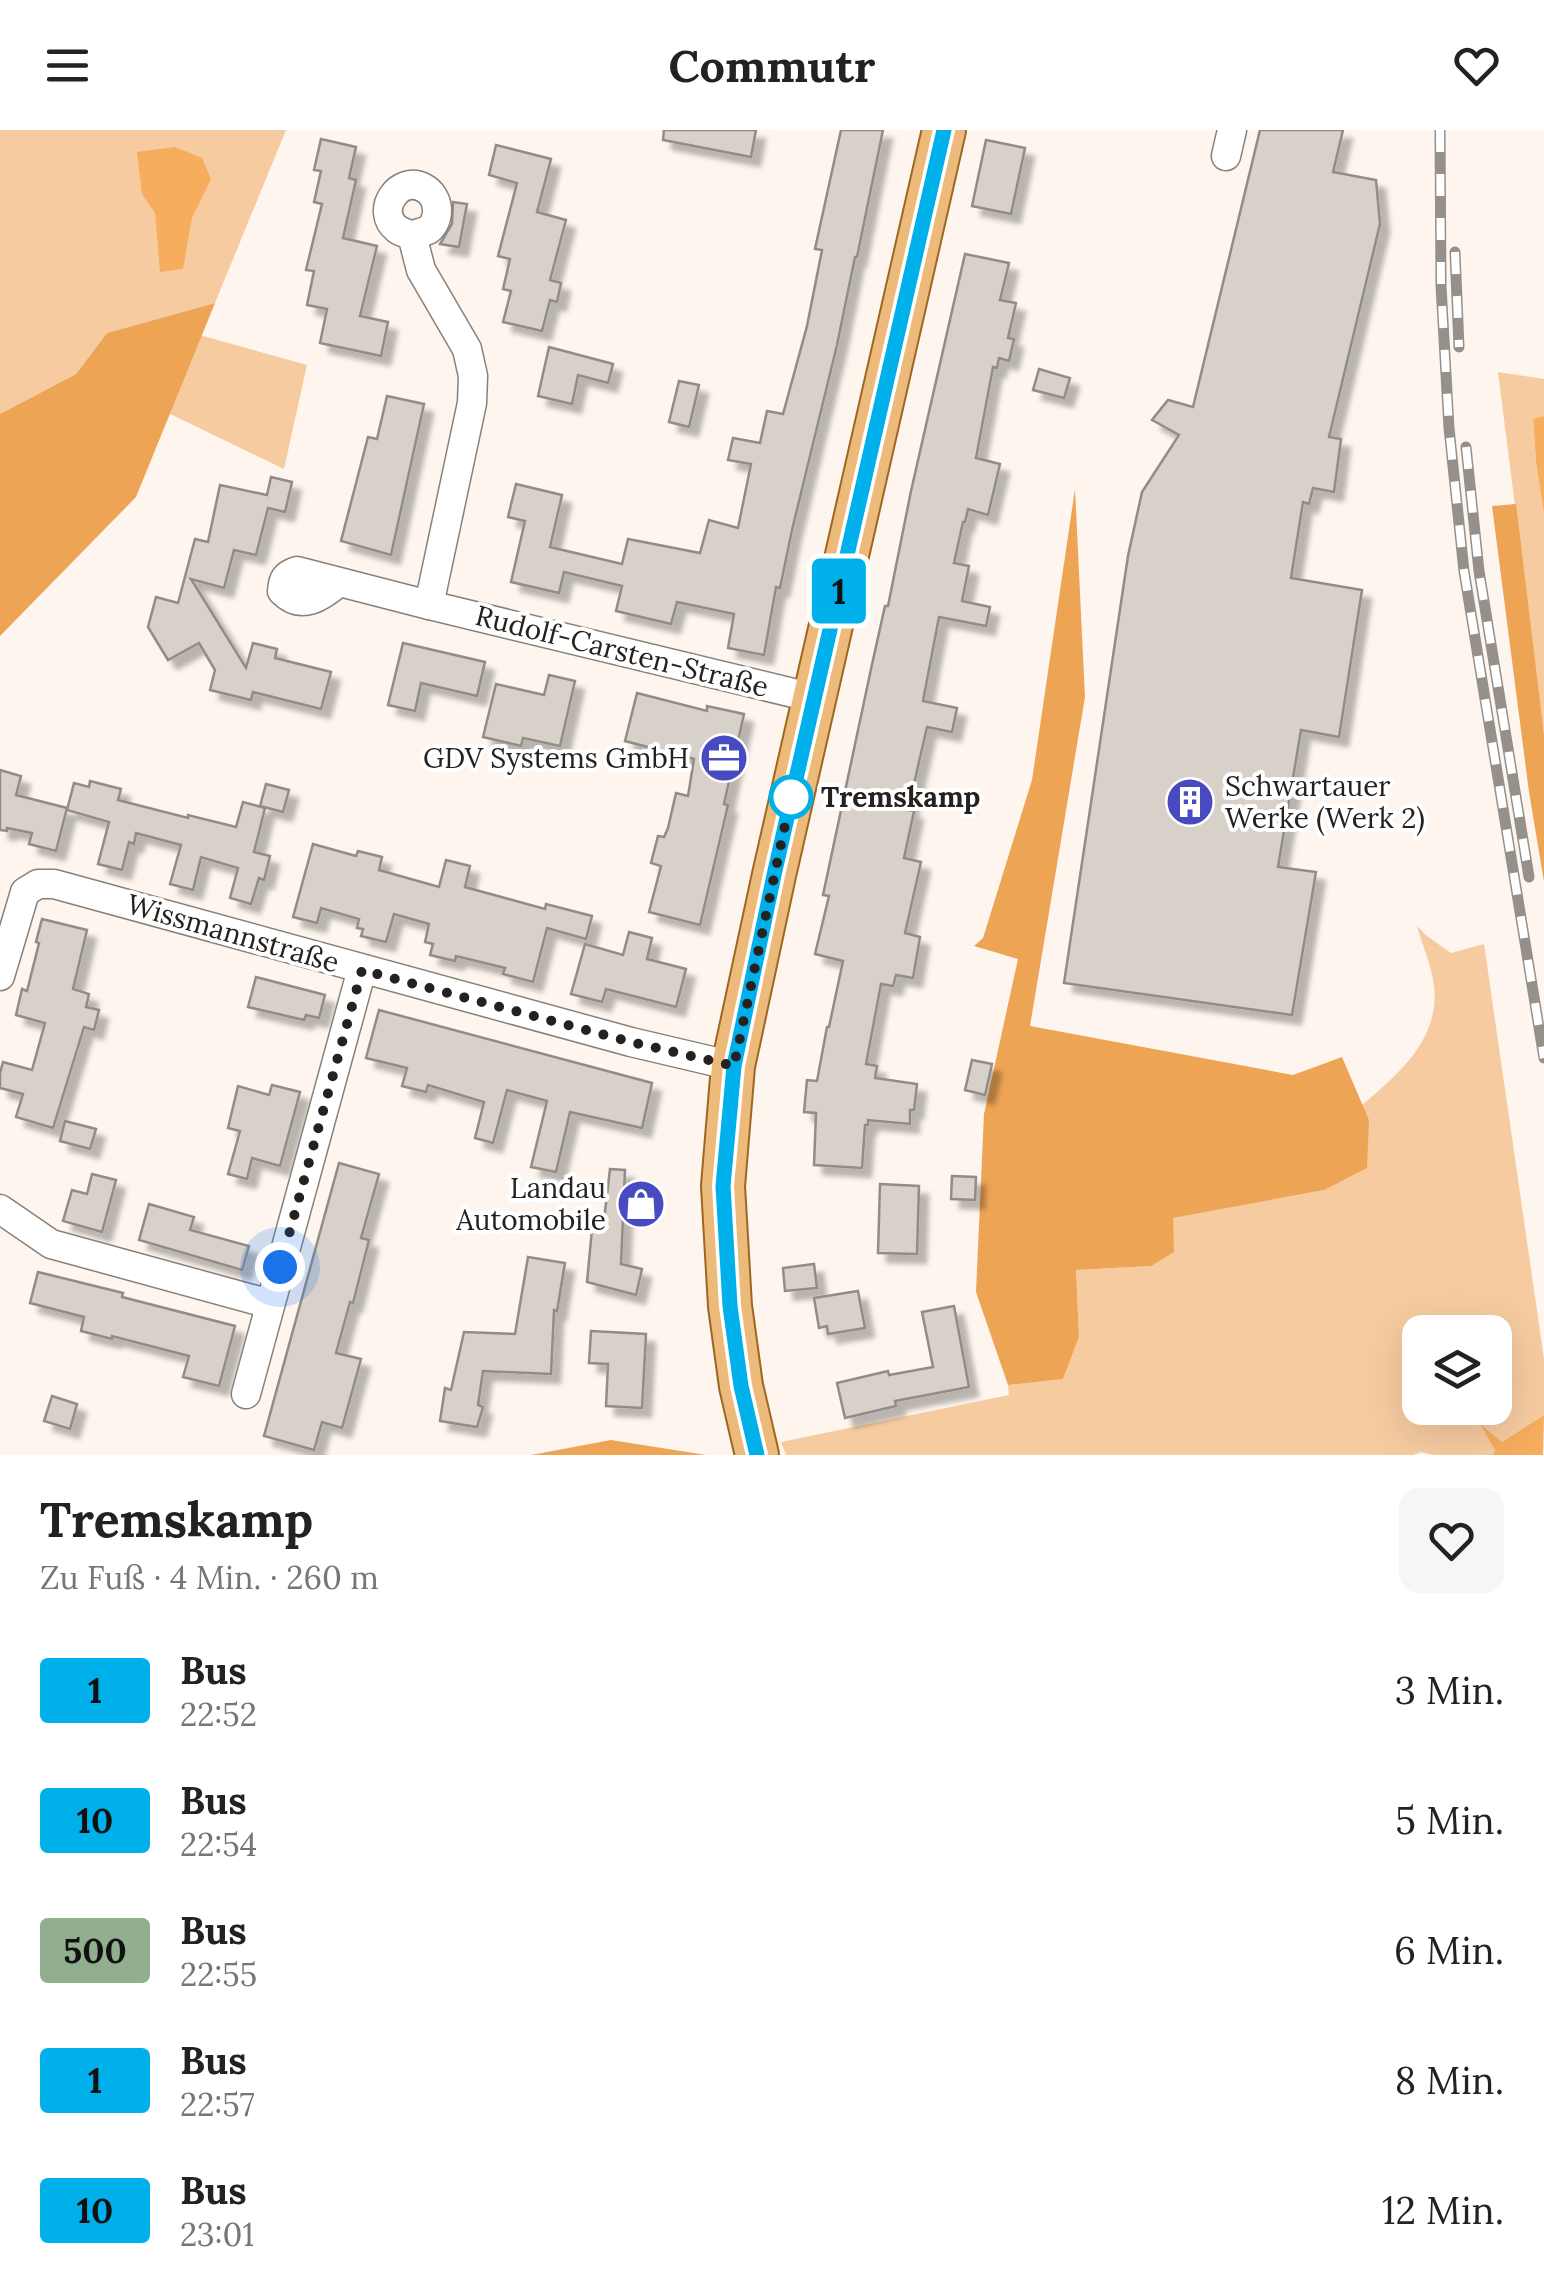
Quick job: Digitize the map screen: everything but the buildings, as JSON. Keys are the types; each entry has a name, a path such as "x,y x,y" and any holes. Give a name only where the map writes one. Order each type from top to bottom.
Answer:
{"main road":[{"path":"757,1455 741,1386 730,1306 723,1186 734,1066 944,130"}],"street":[{"path":"412,235 421,270 467,349 472,376 472,403 429,605"},
{"name":"Rudolf-Carsten-Straße","path":"339,582 814,698"},
{"name":"Wissmannstraße","path":"0,976 25,892 38,884 54,884 631,1042 734,1066"},
{"path":"246,1394 362,970"},
{"path":"0,1209 51,1244 270,1304"}],"shaded area":[{"path":"0,130 286,130 215,303 107,333 76,374 0,414"},
{"path":"175,147 202,158 211,179 192,218 183,269 160,272 155,213 142,194 137,152"},
{"path":"215,303 136,497 0,636 0,414 76,374 107,333"},
{"path":"157,323 307,365 284,469 104,382"},
{"path":"1498,372 1544,379 1544,416 1533,419 1544,515 1544,734"},
{"path":"1544,416 1544,515 1533,419"},
{"path":"1075,489 1085,697 1030,1026 1293,1075 1342,1057 1369,1120 1367,1168 1324,1190 1173,1218 1174,1252 1151,1266 1076,1270 1079,1337 1063,1379 1008,1385 976,1292 984,1114 1018,959 974,946 983,938 1032,780"},
{"path":"1516,504 1544,734 1544,882 1492,506"},
{"path":"1417,926 1451,953 1484,944 1544,1359 1544,1415 1502,1442 1482,1427 1496,1450 1493,1455 786,1455 781,1442 1009,1395 1008,1385 1063,1379 1079,1337 1076,1270 1151,1266 1172,1218 1324,1190 1369,1120 1361,1106 1402,1068 1423,1039 1434,1005 1429,963"},
{"path":"1544,1415 1543,1455 1493,1455 1495,1450 1481,1425 1502,1442"},
{"path":"611,1440 706,1455 531,1455"}],"railway":[{"path":"1440,130 1441,286 1449,428 1464,571 1544,1058"},
{"path":"1455,252 1459,347"},
{"path":"1466,447 1479,571 1529,877"}],"bus line":[{"name":"1","path":"757,1455 741,1386 730,1306 723,1186 734,1066 944,130"}],"place":[{"name":"GDV Systems GmbH","path":"724,758"},
{"name":"Tremskamp","path":"791,797"},
{"name":"Schwartauer Werke (Werk 2)","path":"1190,802"},
{"name":"Landau Automobile","path":"641,1204"}],"route":[{"path":"280,1267 362,970 734,1066 791,797"}]}
